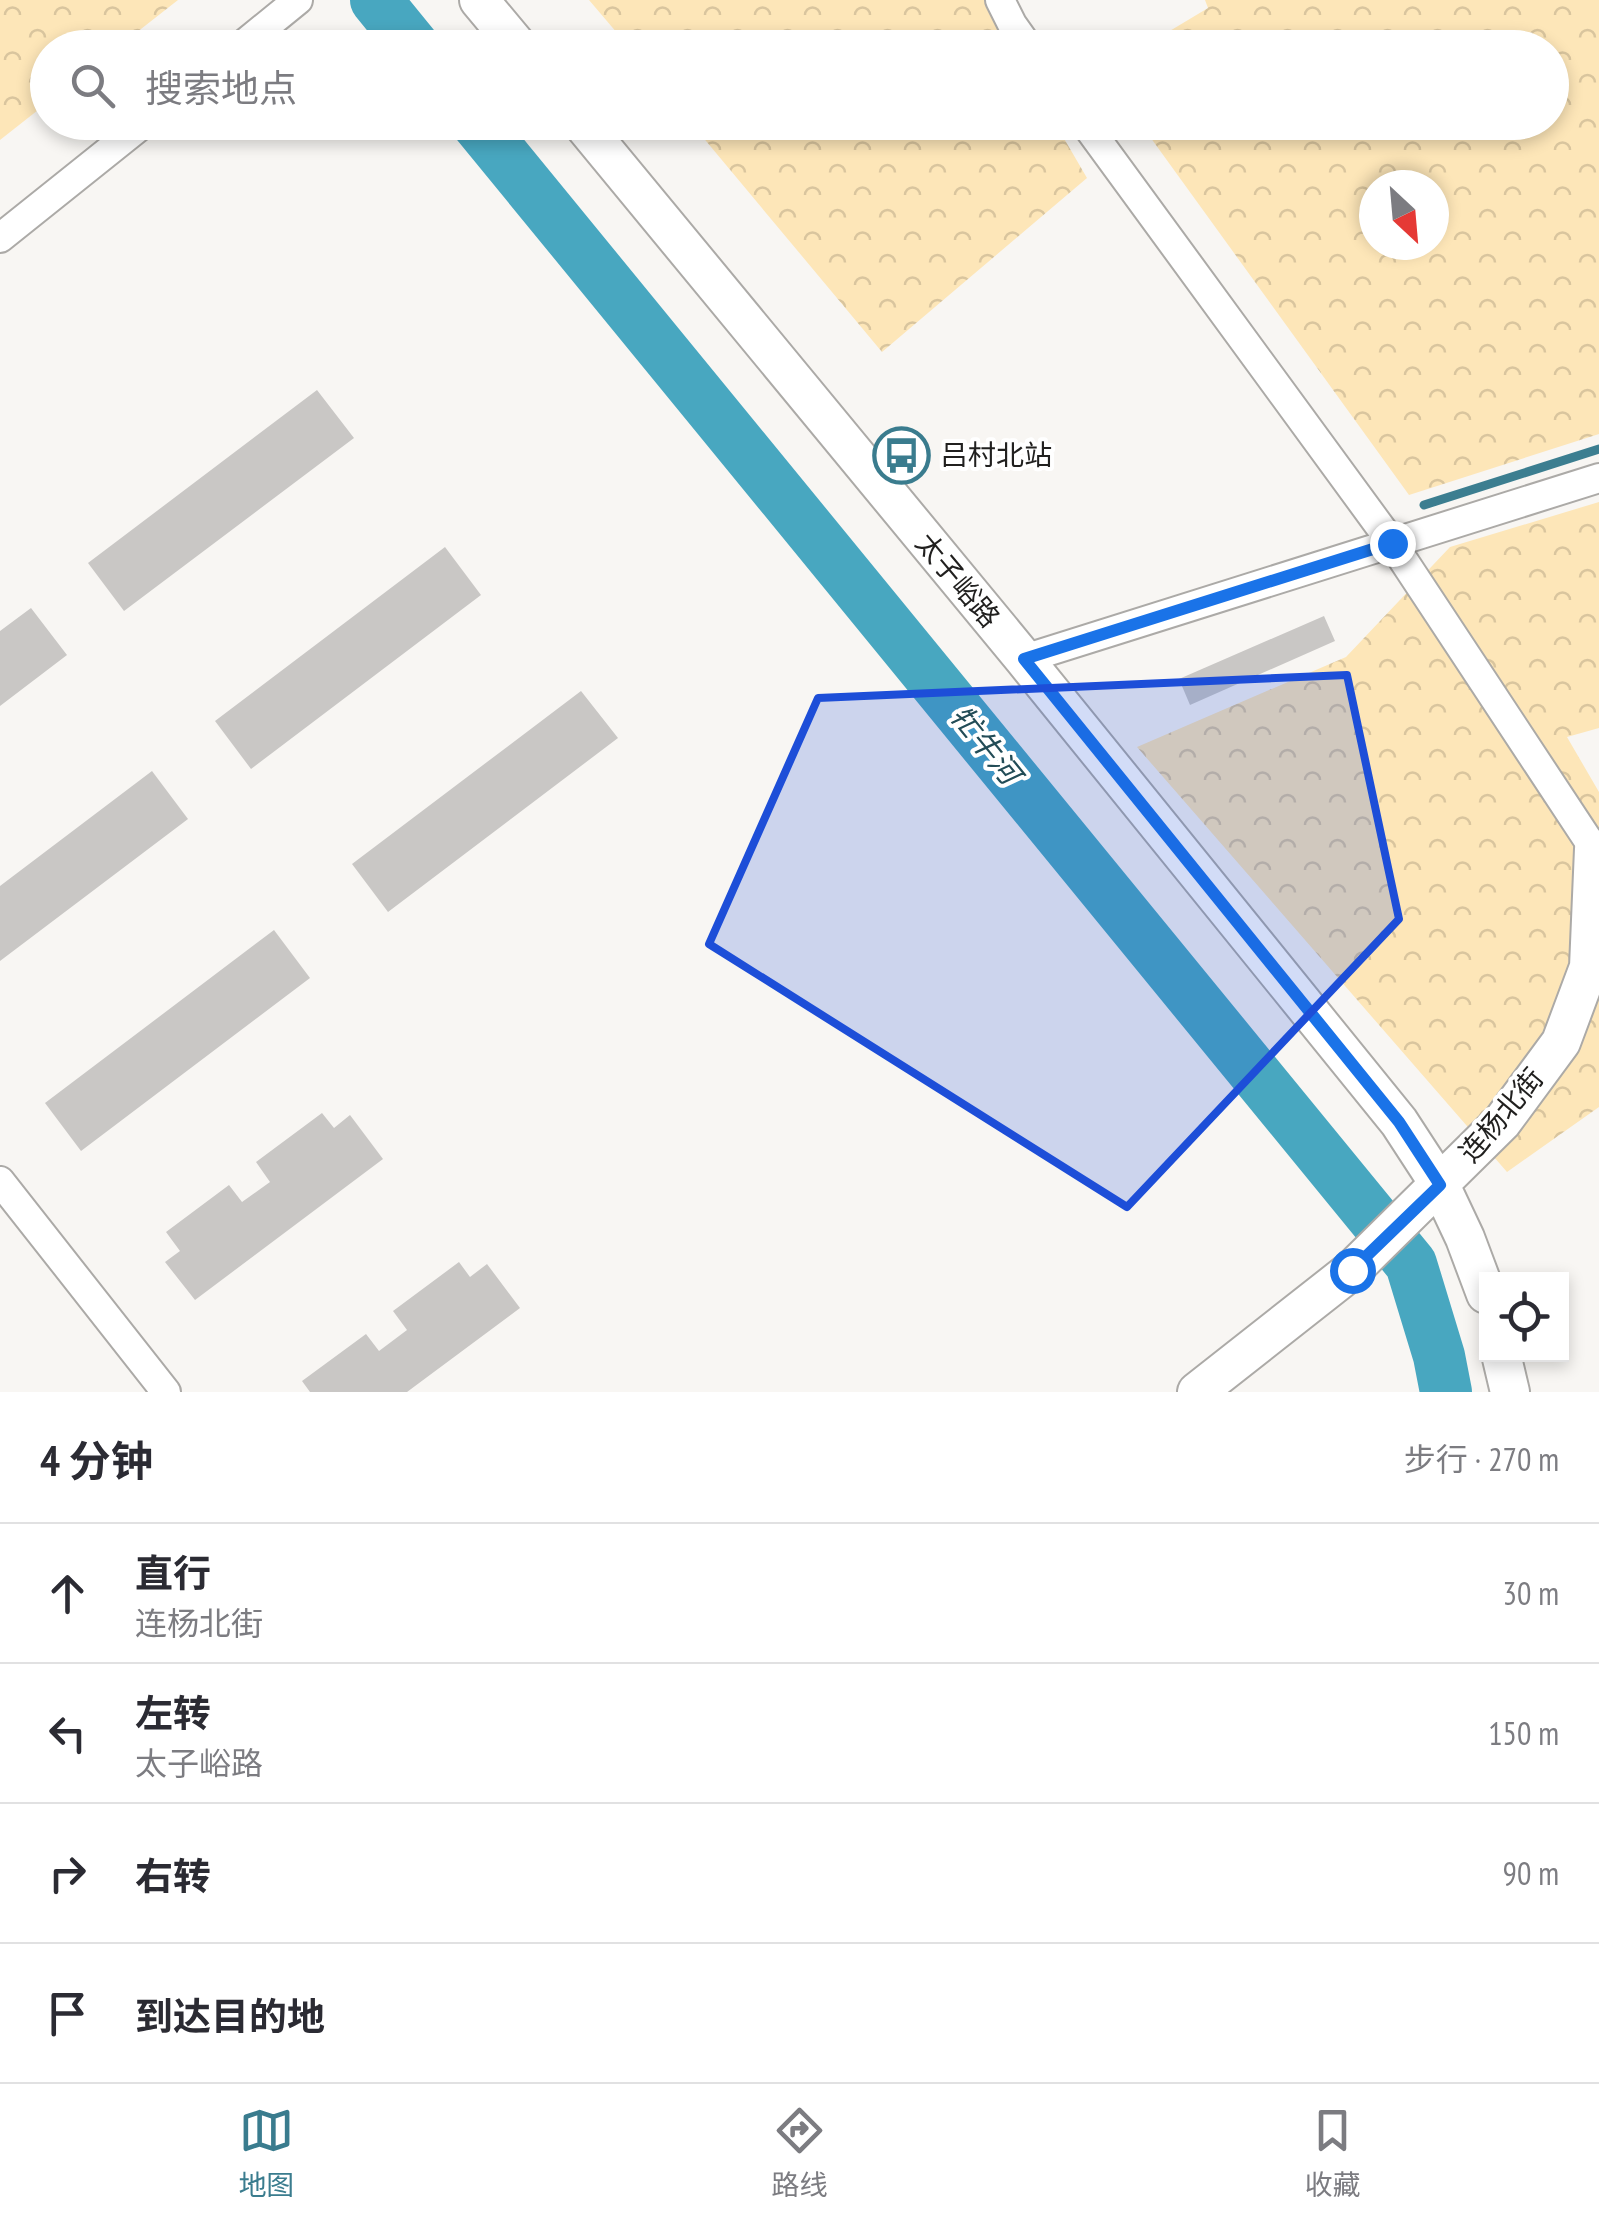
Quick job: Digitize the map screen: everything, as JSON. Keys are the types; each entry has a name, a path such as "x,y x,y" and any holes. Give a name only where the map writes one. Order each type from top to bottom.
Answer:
{"street":[{"path":"480,0 504,30"},
{"path":"1000,0 1016,30"},
{"path":"261,30 292,5"},
{"path":"0,238 122,140"},
{"name":"太子峪路","path":"595,140 1024,659 1399,1122 1440,1185 1479,1275"},
{"path":"1097,140 1392,543 1597,856"},
{"path":"1024,659 1599,478"},
{"name":"连杨北街","path":"1197,1392 1352,1270 1502,1122 1560,1042 1589,967 1597,856"},
{"path":"0,1180 166,1392"},
{"path":"1503,1362 1510,1392"}],"highlighted area":[{"path":"1347,675 1399,919 1127,1207 709,944 818,698"}],"green space":[{"path":"0,0 178,0 140,30 30,30 30,116 0,140"},
{"path":"589,0 985,0 1002,30 615,30"},
{"path":"1205,0 1599,0 1599,434 1409,495 1152,140 1569,140 1569,30 1171,30 1208,8"},
{"path":"705,140 1065,140 1087,178 882,352"},
{"path":"1599,502 1599,728 1567,737 1599,792 1599,1107 1507,1172 1137,747 1346,657 1450,547"}],"building":[{"path":"317,390 354,438 124,611 88,563"},
{"path":"445,547 481,595 251,769 215,721"},
{"path":"31,608 67,655 0,706 0,631"},
{"path":"1324,616 1335,641 1190,705 1179,679"},
{"path":"581,691 618,738 388,912 352,864"},
{"path":"152,771 188,819 0,961 0,886"},
{"path":"274,930 310,978 81,1151 45,1103"},
{"path":"322,1113 334,1128 350,1115 383,1159 195,1300 165,1262 180,1251 166,1232 229,1185 242,1202 270,1182 256,1162"},
{"path":"459,1262 470,1277 487,1264 520,1308 407,1392 310,1392 302,1381 366,1334 379,1351 407,1330 393,1311"}],"waterway":[{"name":"牤牛河","path":"376,0 400,30"},
{"name":"牤牛河","path":"491,140 1411,1264 1446,1392"},
{"path":"1424,505 1599,449"}],"place":[{"name":"吕村北站","path":"901,455"}],"route":[{"path":"1352,1270 1440,1185 1399,1122 1024,659 1392,543"}]}
